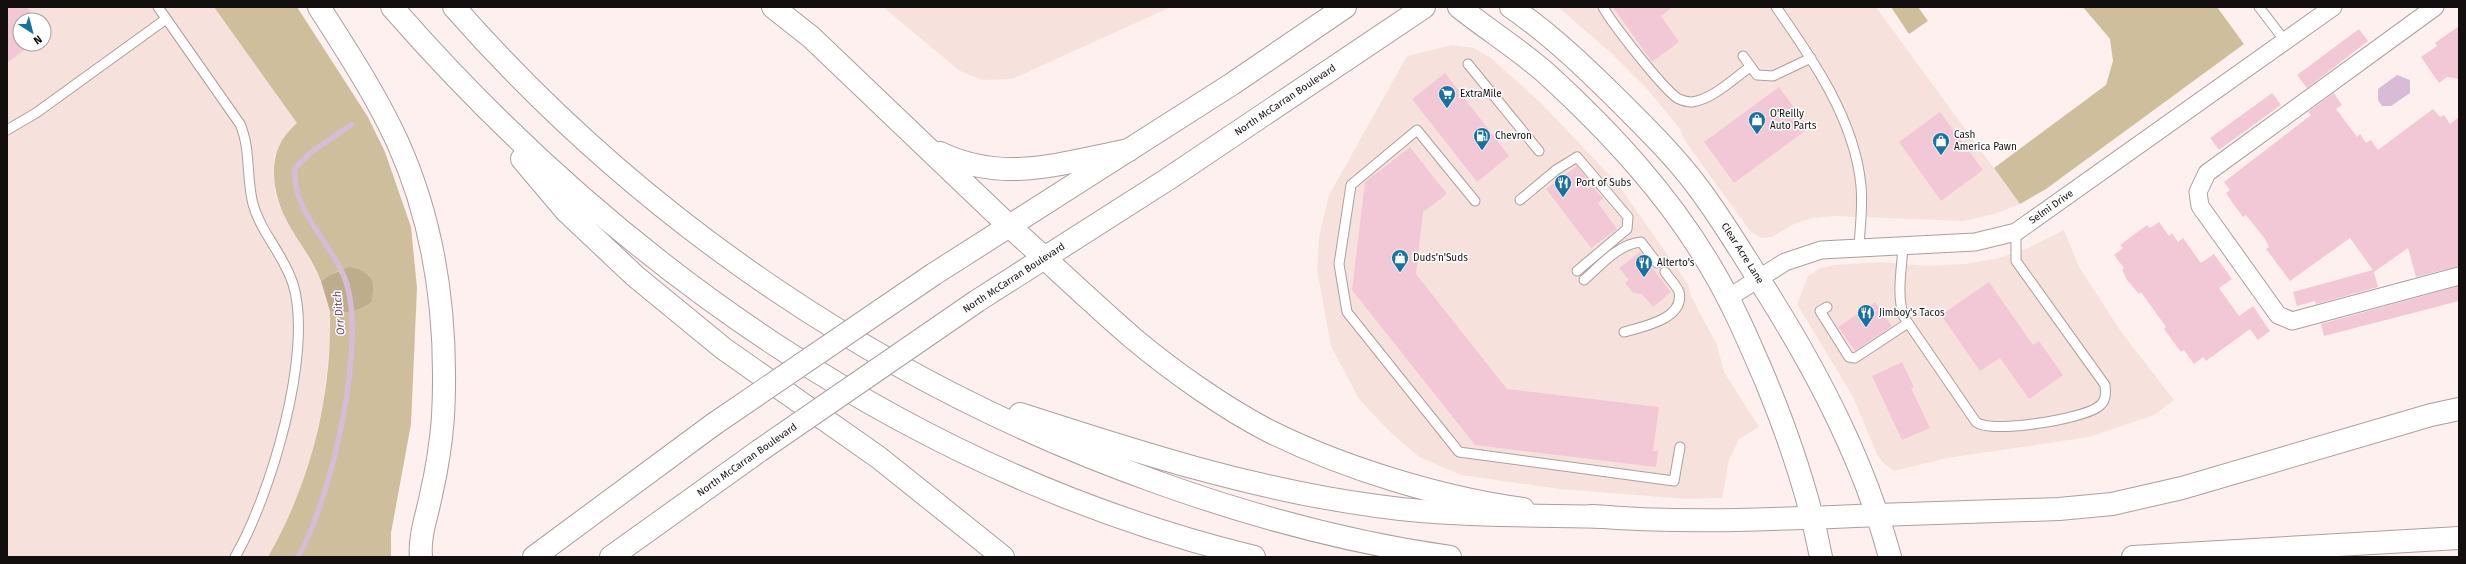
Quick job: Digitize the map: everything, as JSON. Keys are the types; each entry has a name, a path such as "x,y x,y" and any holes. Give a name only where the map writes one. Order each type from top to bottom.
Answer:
{"main road":[{"path":"319,7 366,82 397,142 412,176 427,221 437,267 443,315 443,418 439,456 421,537 421,557"},
{"path":"392,7 452,74 548,191 635,276 724,349 878,457 1003,557"},
{"path":"454,7 530,90 650,196 745,270 854,341 953,396 1060,446 1207,500 1274,520 1378,544 1450,557"},
{"path":"773,7 812,37 1009,226 1141,345 1194,385 1269,431 1327,456 1390,478 1502,506 1609,517"},
{"path":"534,557 714,424 819,350 934,274 1129,150 1329,14 1345,7"},
{"name":"North McCarran Boulevard","path":"611,557 759,451 977,301 1046,258 1291,98 1424,7"},
{"path":"1459,7 1505,39 1547,74 1626,153 1681,222 1728,298 1792,447 1813,518 1821,557"},
{"name":"Clear Acre Lane","path":"1511,7 1542,30 1608,89 1674,157 1697,186 1784,319 1840,423 1877,515 1890,557"},
{"path":"1530,7 1542,30"},
{"path":"452,74 559,178 651,255 736,318 837,384 930,436 1029,483 1138,524 1254,557"},
{"path":"929,148 958,161 980,167 1015,171 1129,150"},
{"path":"854,341 1016,413 1129,450 1262,486 1376,506 1432,512 1733,521 2059,509 2112,504 2182,488 2459,409"},
{"path":"2133,557 2459,538"}],"street":[{"name":"Selmi Drive","path":"1728,298 1757,277 1794,258 1821,250 1975,242 2016,232 2333,7"},
{"path":"2436,7 2207,173 2198,192 2200,206 2278,315 2292,321 2459,276"}],"lane":[{"path":"158,7 224,100 246,137 253,204 260,220 286,265 298,303 299,324 294,380 284,427 272,473 253,519 234,557"},
{"path":"1603,7 1664,84 1677,98 1684,101 1700,100 1713,94 1750,67"},
{"path":"1776,7 1811,58 1825,82 1848,133 1861,186 1859,247"},
{"path":"2259,7 2285,41"},
{"path":"7,130 36,114 166,19"},
{"path":"1742,56 1757,75 1773,76 1811,58"},
{"path":"1468,64 1539,151"},
{"path":"1475,201 1417,130 1350,185 1339,264 1347,312 1459,452 1674,480 1680,447"},
{"path":"1520,200 1556,170 1577,157 1628,216 1627,229 1577,271"},
{"path":"1903,245 1901,308 1908,323 1981,426 2000,426 2074,417 2098,408 2104,402 2106,394 2105,385 2016,261 2016,232"},
{"path":"1584,280 1615,253 1631,243 1641,242 1657,263"},
{"path":"1624,332 1658,323 1674,310 1680,300 1679,291 1665,272"},
{"path":"1827,307 1820,311 1849,357 1855,358 1908,323"}],"shaded area":[{"path":"7,7 214,7 298,123 289,131 274,157 275,192 280,207 320,278 327,295 330,311 331,331 324,399 310,466 283,531 268,557 7,557"},
{"path":"214,7 297,7 368,117 385,152 411,227 417,288 411,424 391,533 391,557 268,557 296,499 316,438 323,407 327,375 330,343 330,311 341,313 352,312 371,303 369,275 357,269 345,269 321,281 285,217 276,189 274,165 277,151 287,134 297,123"},
{"path":"883,7 1171,7 1012,79 982,80 960,71"},
{"path":"1558,7 1876,7 2020,204 1995,214 1963,221 1834,216 1811,218 1792,225 1772,237 1761,238 1750,231 1685,141 1680,129 1648,90 1611,53"},
{"path":"1891,7 1918,7 1928,21 1909,34"},
{"path":"2083,7 2217,7 2244,44 2046,189 2020,204 1994,168 2106,85 2113,61 2110,39"},
{"path":"1452,45 1474,48 1491,58 1541,103 1617,183 1688,284 1691,296 1717,345 1724,372 1759,427 1739,439 1729,460 1722,498 1686,499 1560,489 1461,475 1419,457 1389,431 1359,399 1331,346 1317,270 1319,237 1329,195 1407,56"},
{"path":"2397,75 2410,80 2410,93 2391,106 2382,106 2378,100 2378,89"},
{"path":"2064,230 2079,267 2122,333 2174,400 2154,415 2089,437 1947,458 1894,471 1882,462 1877,454 1853,397 1797,304 1808,276 1821,268 1835,265 1881,262 1928,266 1965,264 1999,258 2028,248"},
{"path":"349,267 363,271 371,279 373,289 371,303 352,312 341,313 330,311 321,281 330,275"}],"building":[{"path":"7,7 27,7 30,12 12,12 12,52 21,52 7,63"},
{"path":"1613,7 1673,7 1661,16 1679,42 1652,62"},
{"path":"2459,26 2459,79 2447,77 2439,83 2421,57 2437,46 2435,43"},
{"path":"2359,29 2368,41 2307,88 2297,75"},
{"path":"1445,73 1509,156 1477,182 1412,99"},
{"name":"O'Reilly Auto Parts","path":"1779,87 1809,128 1734,183 1704,142"},
{"path":"2272,93 2281,105 2219,150 2210,138"},
{"path":"2334,93 2342,105 2336,109 2357,137 2360,134 2366,143 2371,140 2378,150 2433,109 2440,117 2444,115 2450,124 2459,117 2459,266 2416,277 2408,248 2374,272 2378,287 2316,304 2315,301 2297,306 2293,292 2373,270 2350,238 2290,281 2266,249 2269,247 2265,239 2246,215 2243,217 2226,193 2230,190 2224,182 2311,115 2308,112"},
{"name":"Cash America Pawn","path":"1940,112 1983,170 1941,201 1899,142"},
{"path":"1410,147 1447,194 1423,212 1416,274 1507,389 1659,407 1653,451 1658,451 1656,467 1475,445 1352,290 1365,182"},
{"path":"1577,166 1603,199 1598,203 1617,229 1591,248 1546,189"},
{"path":"2159,222 2169,236 2172,233 2178,242 2183,238 2201,263 2214,254 2232,279 2219,288 2239,316 2253,306 2270,331 2258,340 2250,329 2206,361 2203,357 2194,364 2184,350 2181,352 2164,329 2166,327 2141,292 2139,294 2127,280 2122,270 2124,268 2114,255 2123,248 2120,245 2147,225 2150,228"},
{"name":"Alterto's","path":"1640,252 1671,292 1653,307 1642,294 1633,293 1625,283 1629,280 1619,268"},
{"path":"1989,282 2033,345 2039,341 2063,375 2029,399 2000,358 1980,371 1941,315"},
{"path":"2459,286 2459,301 2324,336 2321,324"},
{"name":"Jimboy's Tacos","path":"1875,302 1892,326 1855,351 1838,327"},
{"path":"1902,362 1914,387 1911,388 1930,428 1902,440 1872,376"}],"waterway":[{"name":"Orr Ditch","path":"298,557 322,499 333,461 349,379 352,340 351,306 345,279 339,265 305,212 295,184 295,168 311,152 351,125"}],"place":[{"name":"ExtraMile","path":"1447,109"},
{"name":"O'Reilly Auto Parts","path":"1757,135"},
{"name":"Chevron","path":"1482,151"},
{"name":"Cash America Pawn","path":"1941,156"},
{"name":"Port of Subs","path":"1563,198"},
{"name":"Duds'n'Suds","path":"1400,273"},
{"name":"Alterto's","path":"1644,278"},
{"name":"Jimboy's Tacos","path":"1866,328"}]}
